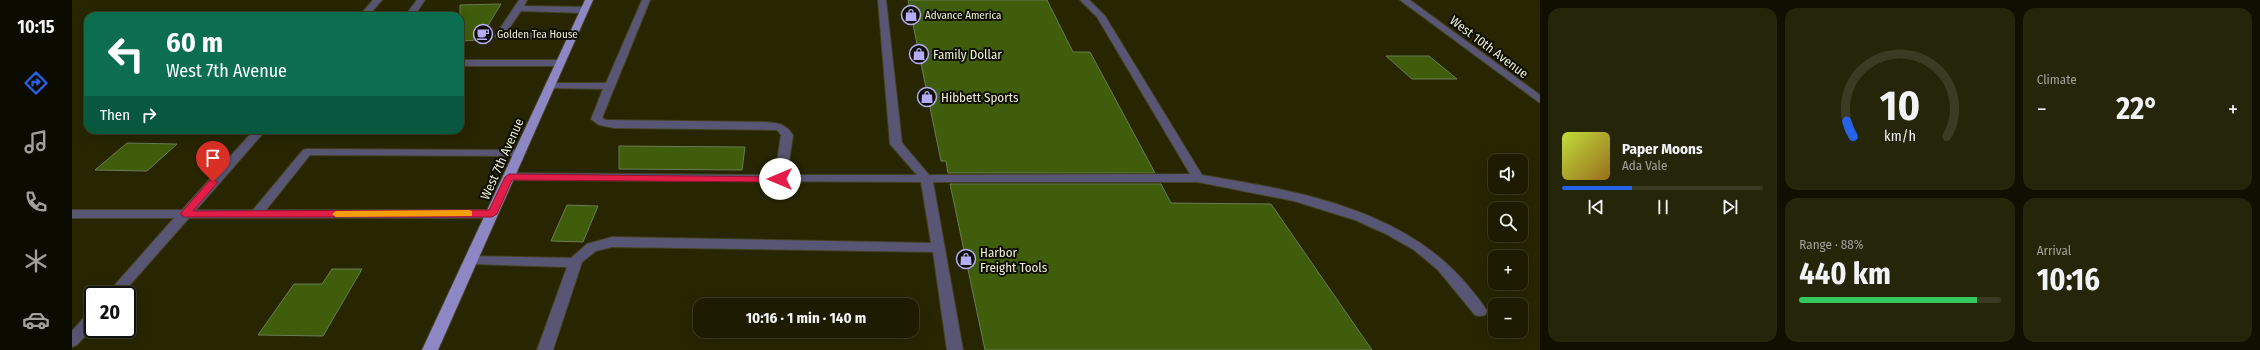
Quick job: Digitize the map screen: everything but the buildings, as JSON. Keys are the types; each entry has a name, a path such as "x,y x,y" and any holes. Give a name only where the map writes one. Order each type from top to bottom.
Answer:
{"main road":[{"name":"West 7th Avenue","path":"430,350 586,5"}],"street":[{"path":"367,12 378,0"},
{"path":"412,12 421,0"},
{"path":"646,0 596,119 603,123 781,127 787,135 780,179"},
{"path":"882,0 896,144 921,171 929,186 955,350"},
{"path":"1084,0 1101,16 1198,178"},
{"name":"West 10th Avenue","path":"1404,0 1539,100"},
{"path":"572,36 500,36 520,4 586,5"},
{"path":"464,63 560,63"},
{"path":"550,86 610,86"},
{"path":"121,286 256,134"},
{"path":"256,214 307,152 520,153"},
{"path":"509,177 926,180 1198,178 1282,193 1357,216 1414,245 1442,267 1480,311"},
{"path":"72,214 492,214"},
{"path":"545,350 575,263 581,253 599,244 612,242 939,248"},
{"path":"472,259 575,263"},
{"path":"72,340 84,327"}],"slow traffic":[{"path":"336,214 469,214"}],"place":[{"name":"Advance America","path":"911,15"},
{"name":"Golden Tea House","path":"483,34"},
{"name":"Family Dollar","path":"919,54"},
{"name":"Hibbett Sports","path":"927,97"},
{"name":"Harbor Freight Tools","path":"966,259"}],"route":[{"path":"213,182 185,214 492,214 509,177 780,179"}]}
